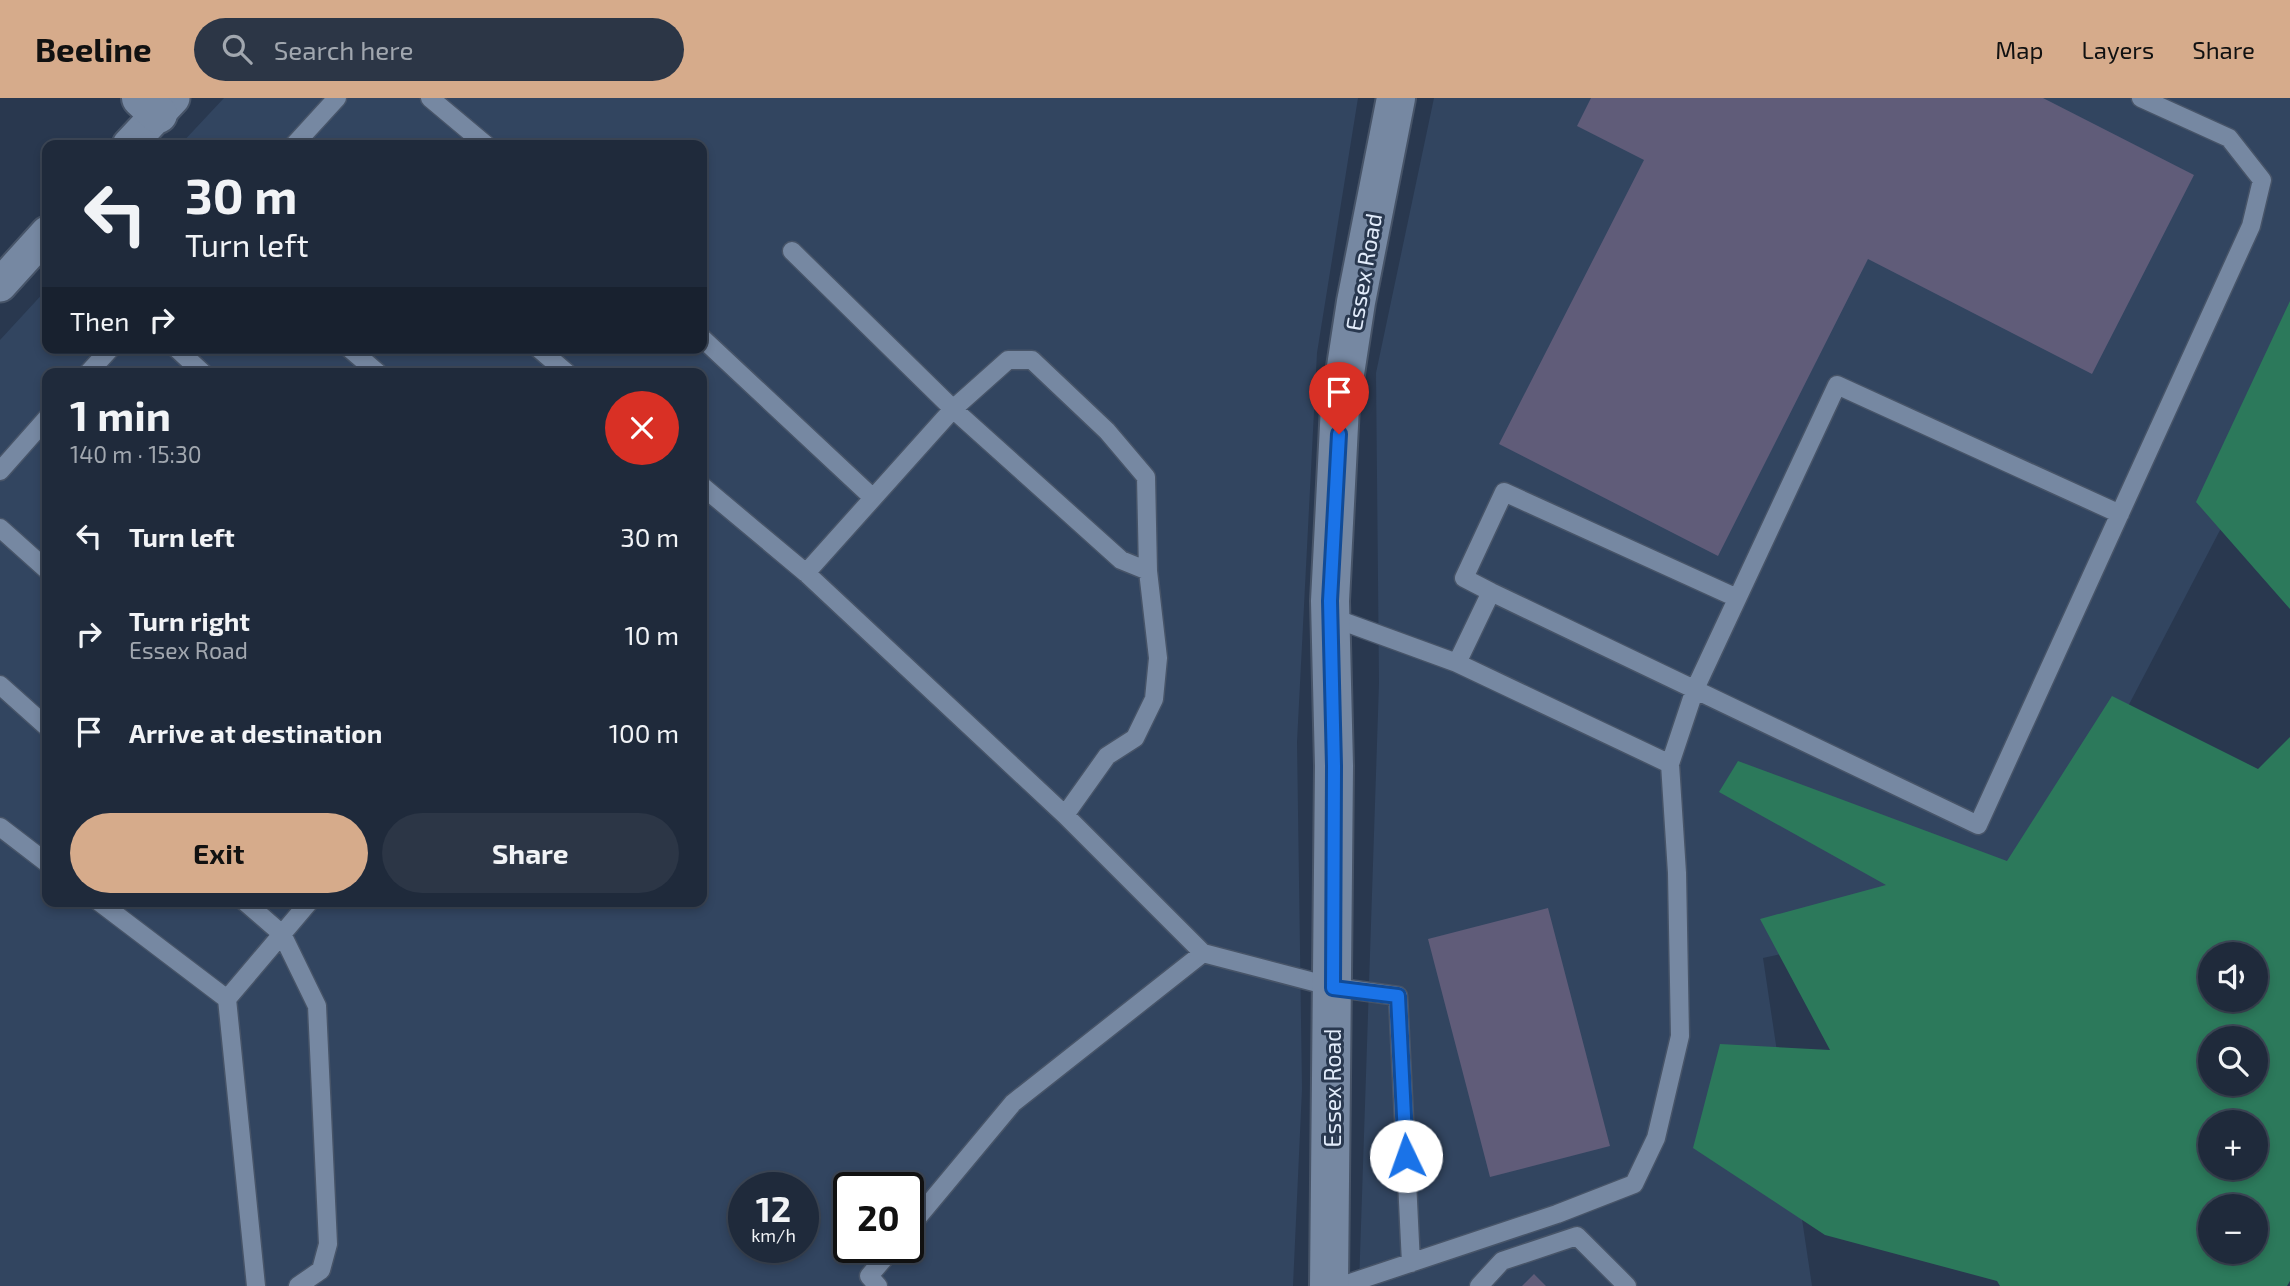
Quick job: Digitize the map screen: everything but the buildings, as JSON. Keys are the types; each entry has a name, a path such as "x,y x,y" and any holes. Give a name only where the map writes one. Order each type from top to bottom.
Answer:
{"street":[{"name":"Essex Road","path":"1329,1286 1333,988 1331,617 1340,406 1356,302 1396,98"},
{"path":"132,140 158,103"},
{"path":"0,285 42,239"}],"lane":[{"path":"300,140 337,98"},
{"path":"430,98 480,140"},
{"path":"1737,598 1504,492 1464,578 1978,825 2251,226 2262,180 2229,138 2141,98"},
{"path":"792,251 953,409 1121,560 1148,571"},
{"path":"707,343 872,497"},
{"path":"93,368 105,354"},
{"path":"183,354 198,368"},
{"path":"356,354 372,368"},
{"path":"545,354 561,368"},
{"path":"806,573 953,409 1008,360 1032,360 1107,431 1146,477 1148,571 1158,658 1153,699 1135,737 1107,756 1065,815"},
{"path":"1341,1286 1557,1214 1633,1184 1656,1138 1680,1035 1677,873 1670,764 1695,690 1837,385 2120,514"},
{"path":"0,471 42,424"},
{"path":"707,490 806,573 1065,815 1203,953 1333,988 1398,996 1411,1262"},
{"path":"0,528 42,566"},
{"path":"1457,663 1491,592"},
{"path":"1331,617 1457,663 1670,764"},
{"path":"0,685 42,723"},
{"path":"0,827 42,859"},
{"path":"106,907 227,999"},
{"path":"251,907 282,934 317,1006 328,1244 321,1270 298,1286"},
{"path":"256,1286 227,999 305,907"},
{"path":"924,1210 1013,1103 1203,953"},
{"path":"1479,1286 1502,1261 1577,1236 1627,1286"},
{"path":"878,1286 869,1276 880,1263"}],"shaded area":[{"path":"224,98 1358,98 1317,353 1297,742 1302,1089 1293,1286 0,1286 0,340 42,294 42,354 707,354 707,140 185,140"},
{"path":"1434,98 2290,98 2290,396 2028,898 1763,958 1812,1286 1359,1286 1379,683 1376,373"}],"green space":[{"path":"2290,301 2290,609 2196,502"},
{"path":"2112,696 2258,769 2290,737 2290,1281 2287,1286 2000,1286 1997,1281 1825,1235 1693,1148 1720,1044 1830,1050 1760,919 1886,885 1719,792 1738,761 2007,861"}],"route":[{"path":"1339,434 1330,601 1334,766 1333,988 1398,996 1406,1156"}]}
